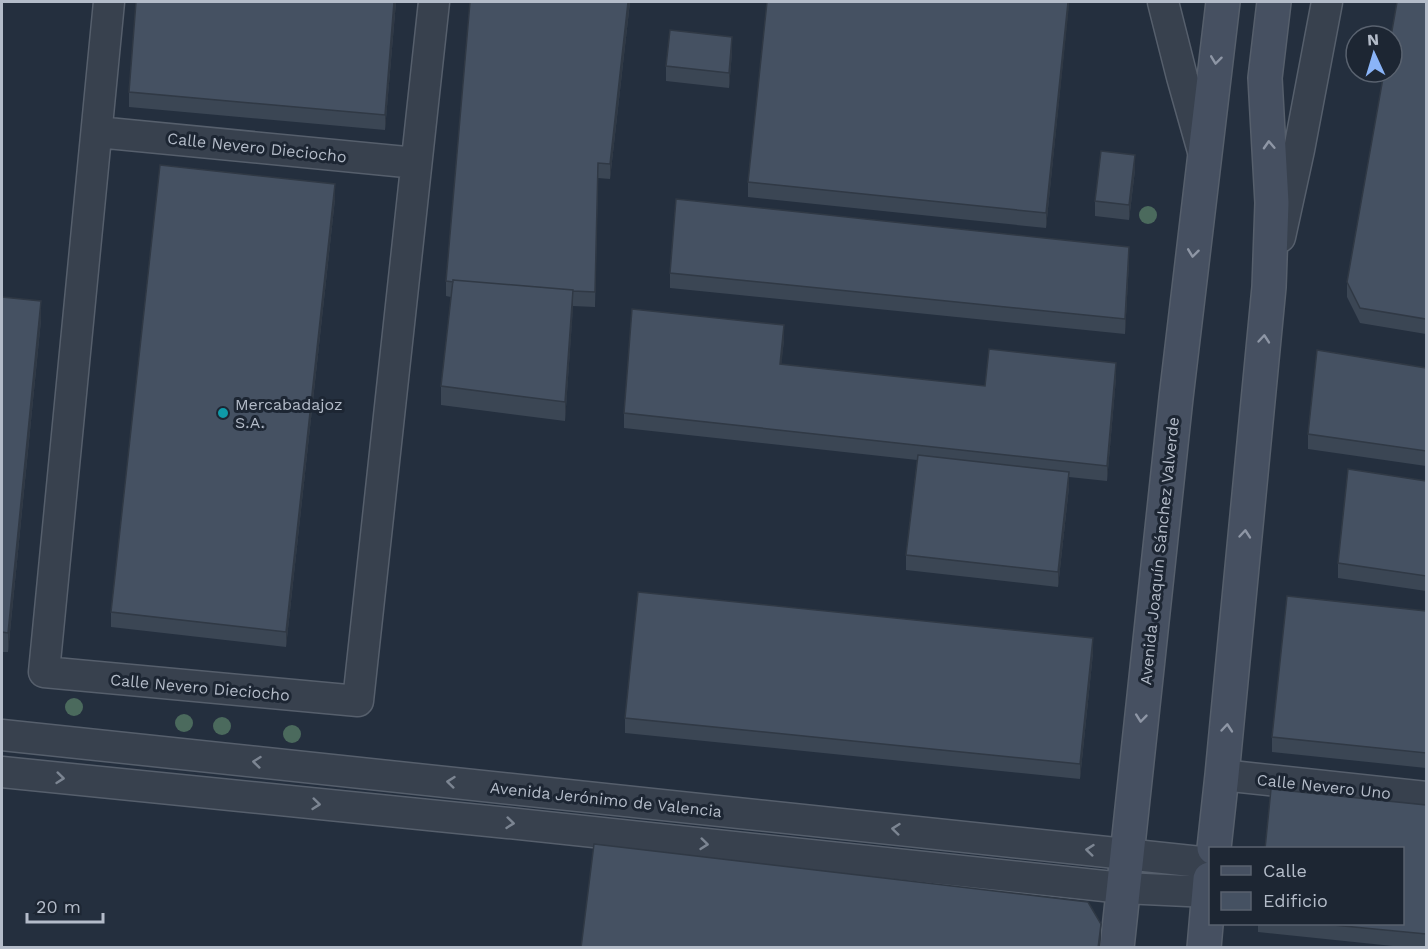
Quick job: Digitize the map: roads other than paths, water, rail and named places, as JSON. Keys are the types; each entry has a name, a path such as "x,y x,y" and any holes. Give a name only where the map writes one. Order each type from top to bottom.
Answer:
{"main road":[{"name":"Avenida Joaquín Sánchez Valverde","path":"1117,948 1174,410 1223,2"},
{"path":"1214,847 1269,287 1272,203 1265,78 1274,2"},
{"path":"1204,948 1209,890"}],"street":[{"name":"Calle Nevero Dieciocho","path":"109,2 44,672 358,701 434,2"},
{"name":"Avenida Joaquín Sánchez Valverde","path":"1163,2 1205,156"},
{"path":"1269,287 1299,150 1327,2"},
{"name":"Calle Nevero Dieciocho","path":"97,132 416,163"},
{"name":"Avenida Jerónimo de Valencia","path":"2,735 1127,854 1209,878"},
{"name":"Avenida Jerónimo de Valencia","path":"2,772 1123,888 1209,878"},
{"name":"Calle Nevero Uno","path":"1222,775 1426,797"}],"place":[{"name":"Mercabadajoz S.A.","path":"223,413"}]}
